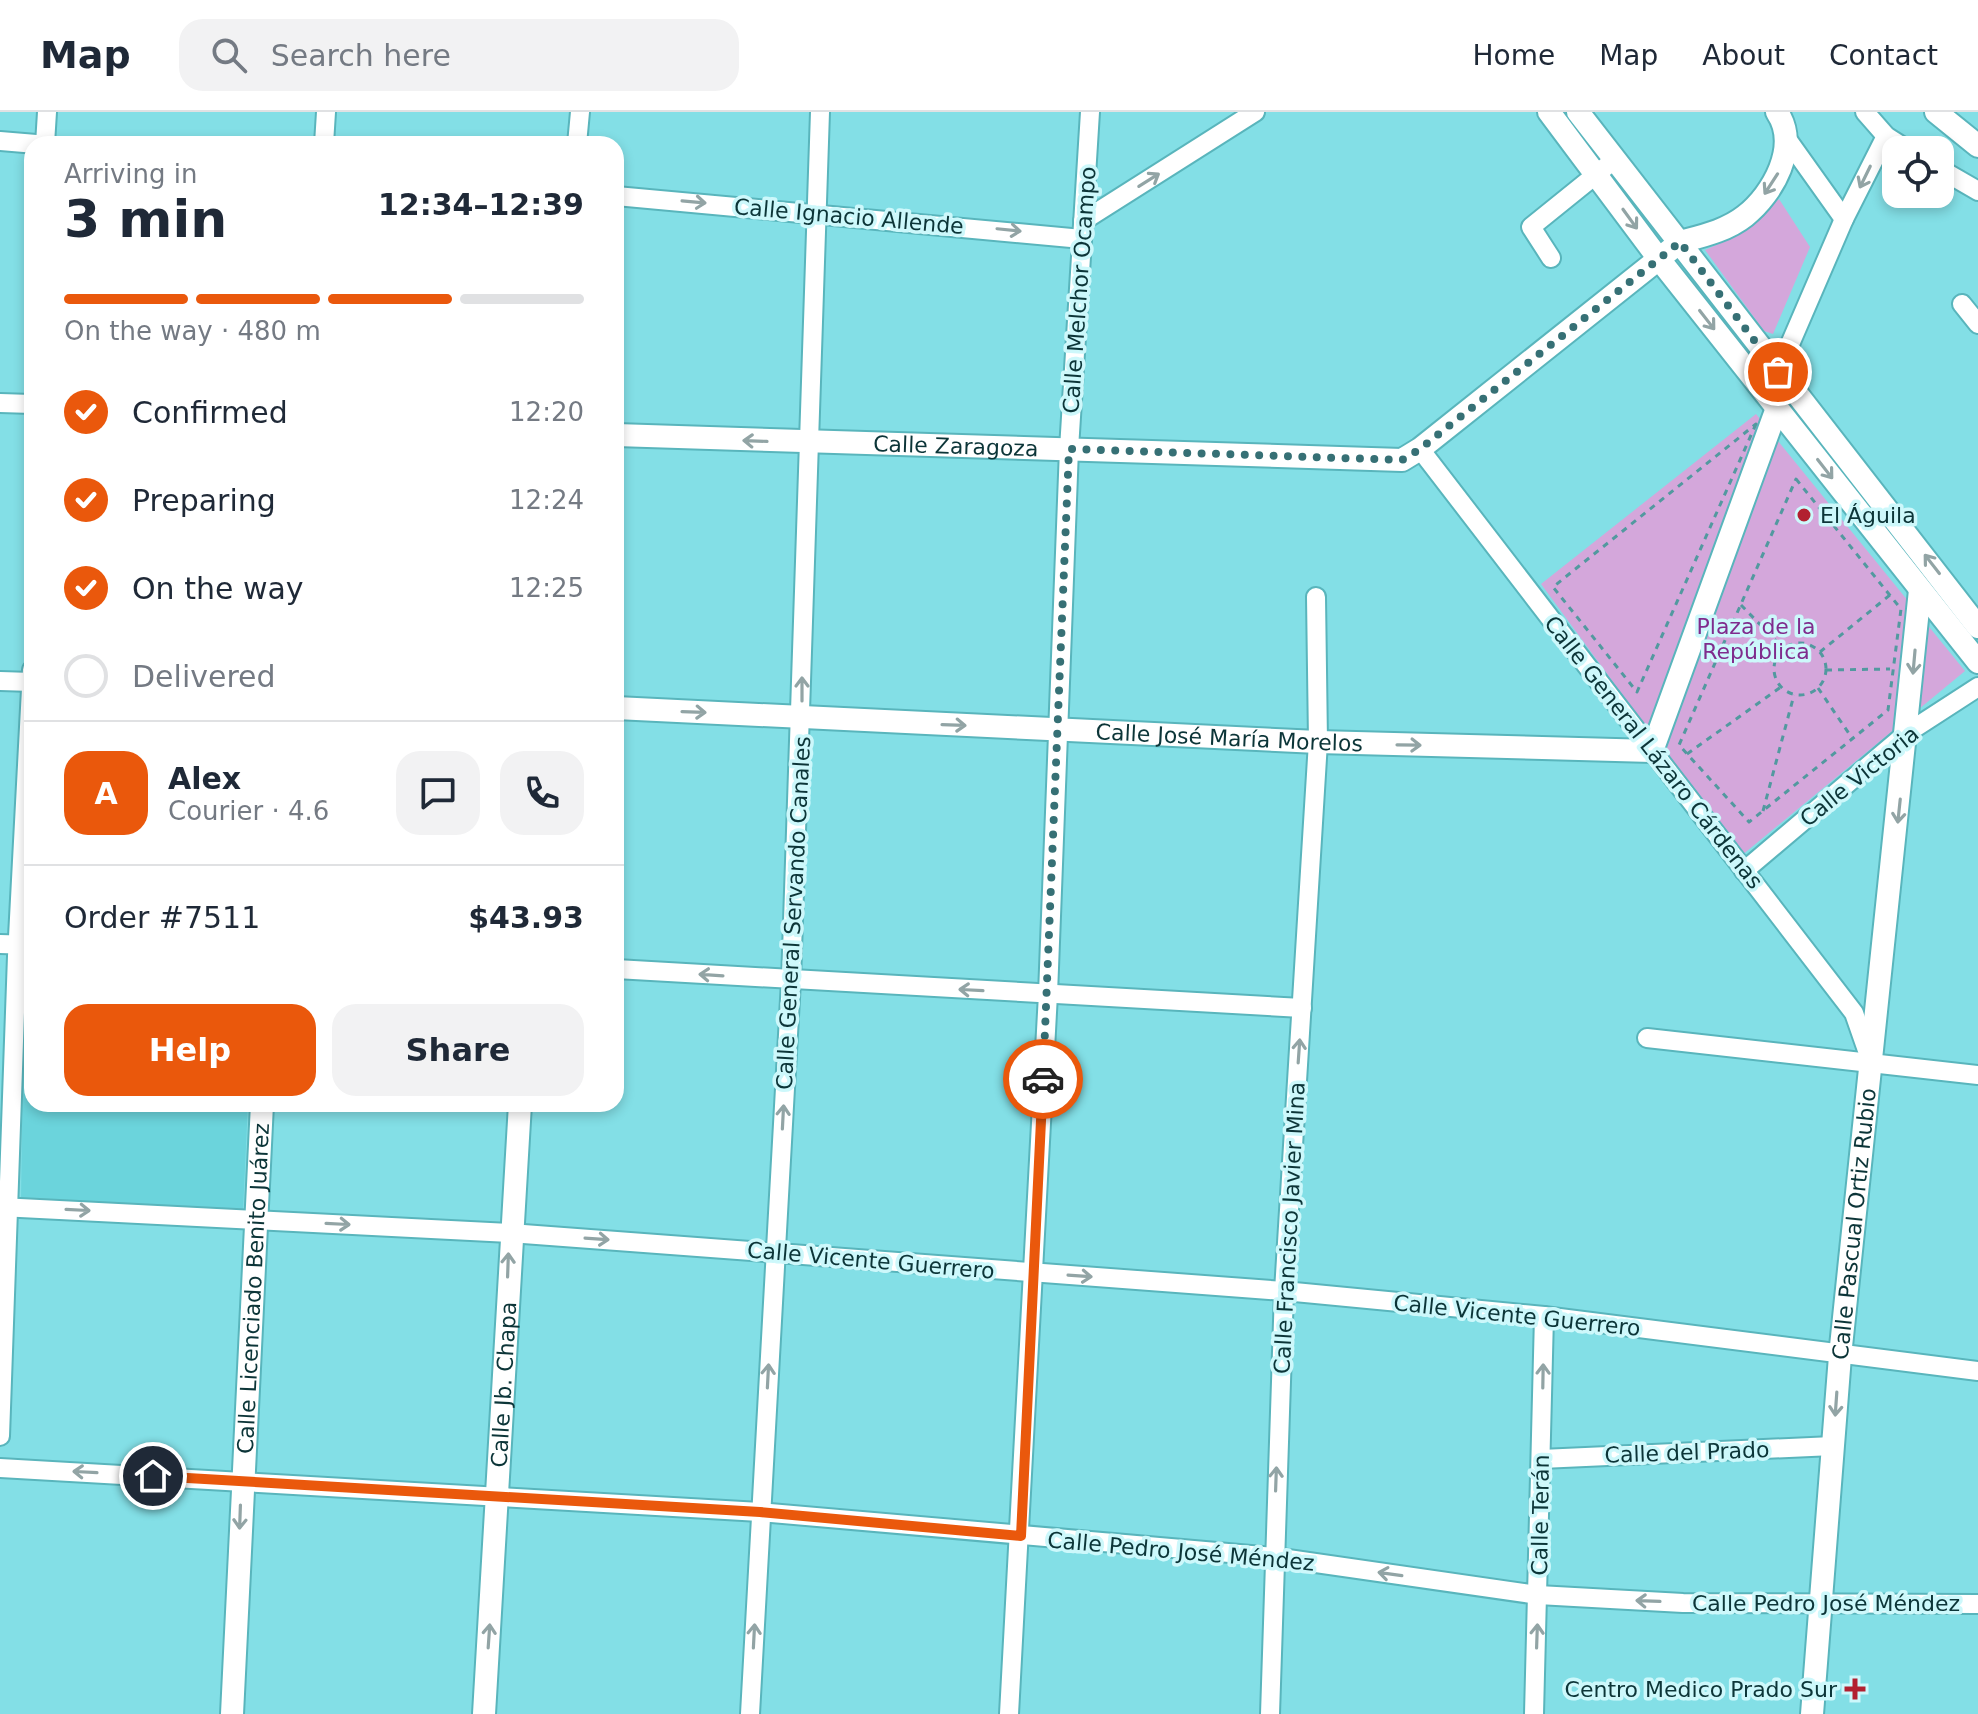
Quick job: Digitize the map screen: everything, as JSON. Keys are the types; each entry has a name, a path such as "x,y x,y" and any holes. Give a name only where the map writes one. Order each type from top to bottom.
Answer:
{"main road":[{"path":"1549,112 1680,242 1778,372 1935,567 1978,627"},
{"path":"1578,112 1605,167 1659,259 1978,662"},
{"path":"1659,259 1680,242 1711,234 1744,217 1776,182 1787,139 1777,112"},
{"path":"1936,112 1978,146"},
{"name":"Calle Zaragoza","path":"624,435 1402,460 1420,449 1659,259"},
{"path":"1652,751 1777,408 1778,372"},
{"name":"Calle Pascual Ortiz Rubio","path":"1812,1714 1840,1356 1920,590"},
{"name":"Calle José María Morelos","path":"624,708 1318,742 1652,751"},
{"name":"Calle Licenciado Benito Juárez","path":"232,1714 262,1112"},
{"name":"Calle Jb. Chapa","path":"484,1714 519,1112"}],"street":[{"path":"46,136 47,112"},
{"path":"324,136 326,112"},
{"path":"578,136 580,112"},
{"name":"Calle General Servando Canales","path":"750,1714 791,981 820,112"},
{"name":"Calle Melchor Ocampo","path":"1009,1714 1035,1273 1060,728 1069,449 1090,112"},
{"path":"1083,230 1255,112"},
{"path":"1865,112 1886,136"},
{"path":"1787,139 1844,219"},
{"path":"0,141 24,143"},
{"path":"1778,372 1844,219 1882,144"},
{"path":"1551,258 1531,227 1605,167"},
{"path":"1954,177 1978,191"},
{"name":"Calle Ignacio Allende","path":"624,197 1083,230"},
{"path":"1962,304 1978,324"},
{"path":"0,403 24,404"},
{"name":"Calle General Lázaro Cárdenas","path":"1420,449 1854,1013 1866,1039 1871,1064"},
{"name":"Calle Francisco Javier Mina","path":"1270,1714 1284,1291 1318,742 1316,597"},
{"path":"0,681 24,682"},
{"name":"Calle Victoria","path":"1744,871 1907,733 1978,687"},
{"path":"0,1436 4,1207 24,822"},
{"path":"624,970 1302,1008"},
{"path":"1647,1038 1978,1075"},
{"name":"Calle Vicente Guerrero","path":"4,1207 510,1233 1284,1291 1544,1316 1840,1356 1978,1371"},
{"name":"Calle Terán","path":"1534,1714 1544,1316"},
{"name":"Calle del Prado","path":"1541,1459 1833,1446"},
{"name":"Calle Pedro José Méndez","path":"0,1468 760,1512 1274,1557 1538,1595 1683,1603 1978,1604"}],"path":[{"path":"1756,424 1681,593 1637,692 1553,587 1756,424"},
{"path":"1796,479 1901,609 1888,710 1749,822 1679,745 1741,605 1796,479"},
{"path":"1820,652 1890,595"},
{"path":"1741,605 1783,649"},
{"path":"1806,644 1820,652 1826,670 1818,688 1811,693 1794,695 1781,687 1774,663 1783,649 1806,644"},
{"path":"1826,670 1893,669"},
{"path":"1687,754 1781,687"},
{"path":"1818,688 1852,739"},
{"path":"1763,811 1794,695"}],"shaded area":[{"path":"24,966 24,1112 248,1112 243,1211 21,1201"}],"green space":[{"path":"1779,199 1810,247 1773,334 1764,331 1705,250 1736,236"},
{"name":"Plaza de la República","path":"1756,414 1965,671 1741,856 1541,584"}],"way so far":[{"path":"1043,1079 1066,583 1069,449 1402,460 1420,449 1680,242 1778,372"}],"place":[{"name":"El Águila","path":"1804,515"},
{"name":"Centro Medico Prado Sur","path":"1855,1689"}],"route":[{"path":"153,1476 760,1512 1021,1536 1043,1079"}]}
